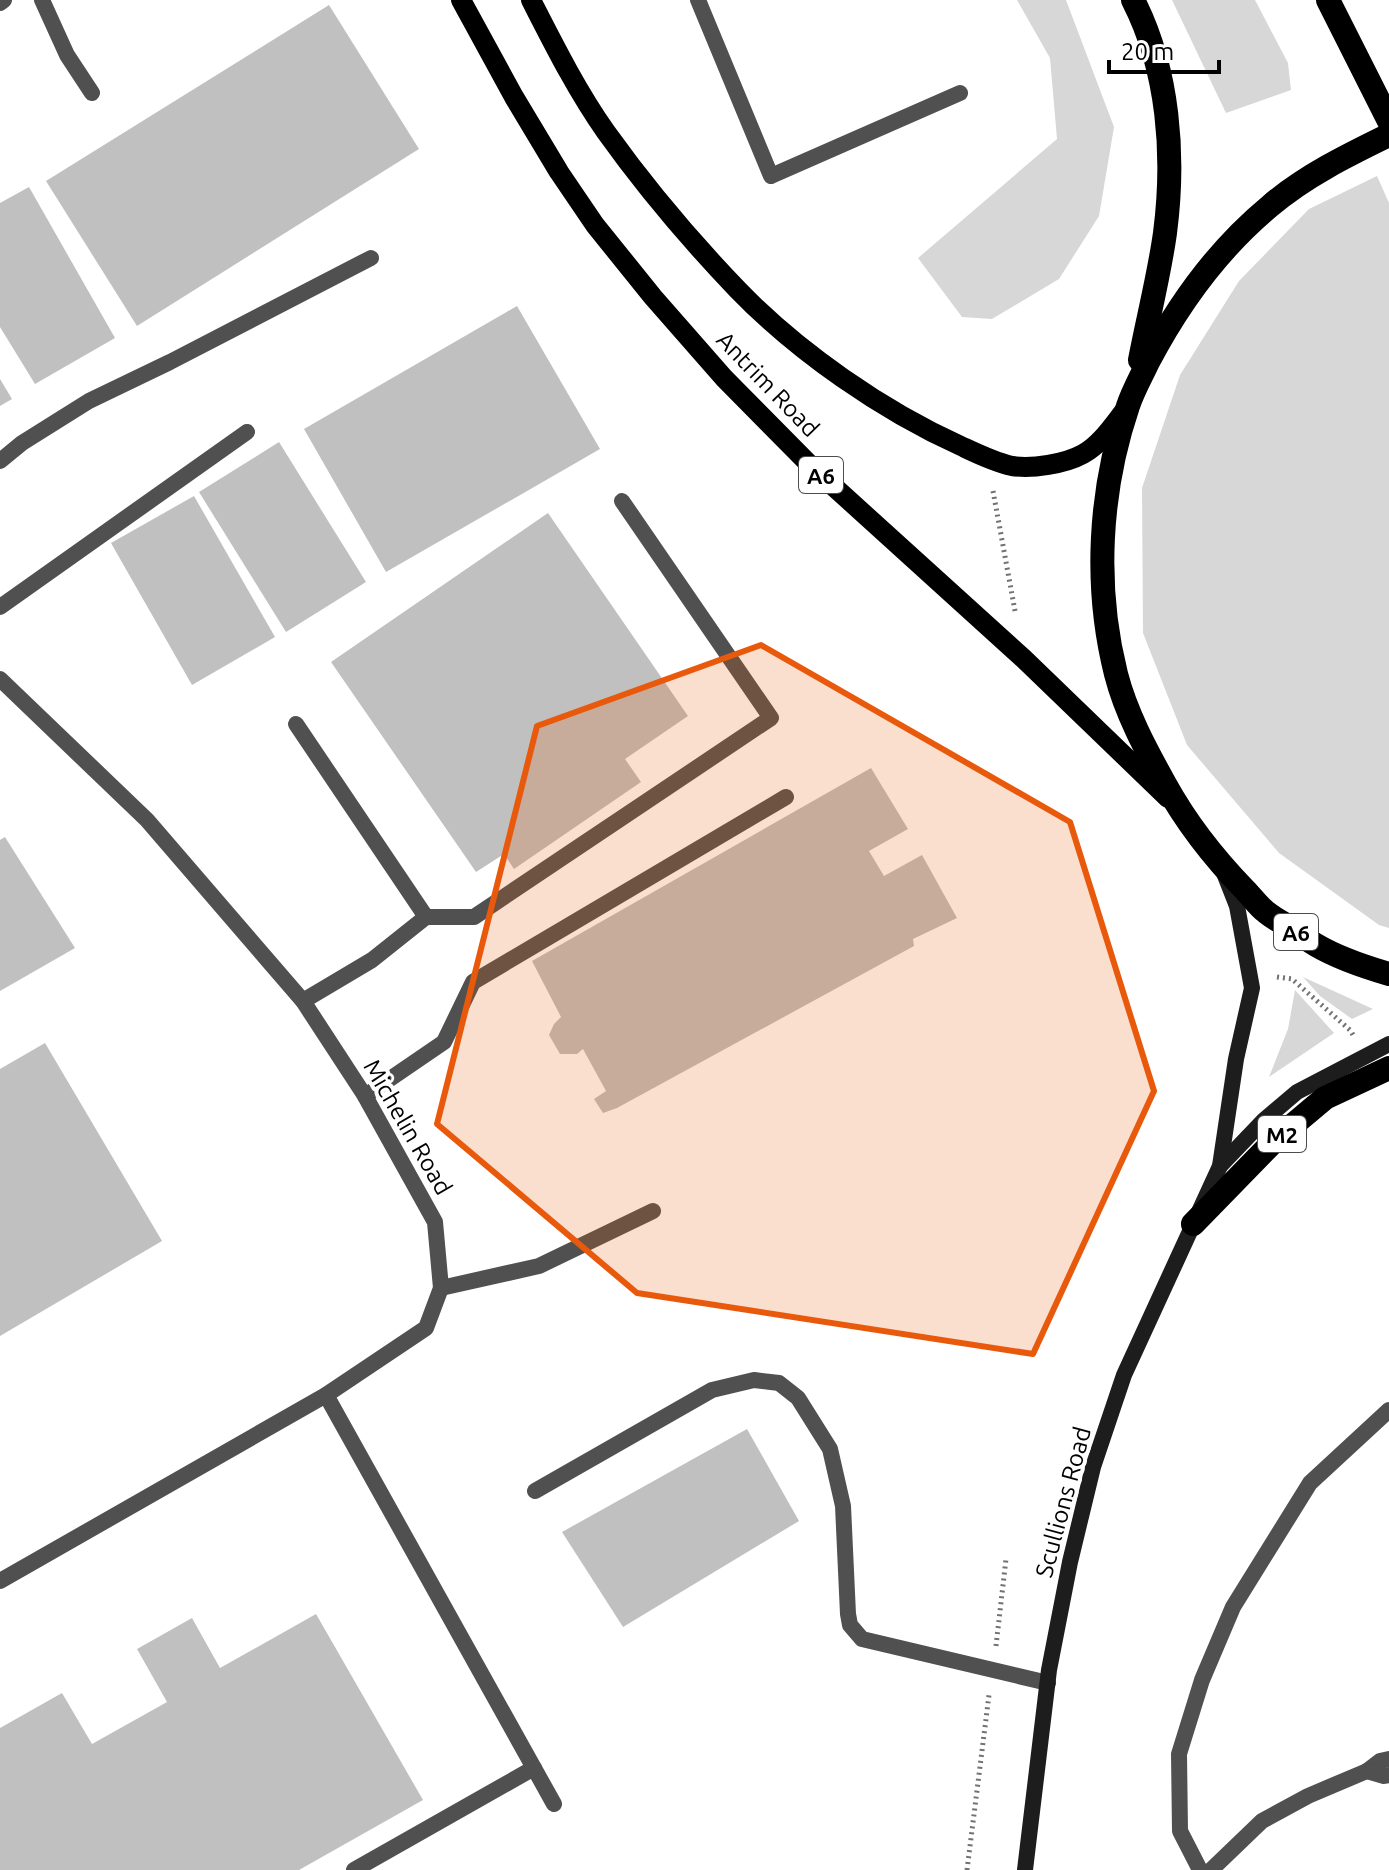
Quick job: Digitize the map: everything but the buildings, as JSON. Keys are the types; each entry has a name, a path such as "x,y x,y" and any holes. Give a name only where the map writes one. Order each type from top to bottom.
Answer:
{"highway":[{"path":"1131,398 1165,234 1170,168 1157,58 1133,0"},
{"path":"1328,0 1389,121"},
{"name":"A6","path":"1389,135 1307,179 1270,205 1199,279 1166,328 1131,398 1112,469 1103,522 1107,630 1117,677 1134,724 1179,809 1220,864 1266,912 1319,947 1389,974"},
{"name":"M2","path":"1193,1224 1275,1140 1325,1098 1389,1068"}],"main road":[{"name":"Antrim Road","path":"461,0 514,97 595,225 724,378 810,465 1024,659 1179,809"},
{"name":"Antrim Road","path":"531,0 568,71 605,131 673,218 740,292 795,342 857,387 925,430 987,458 1015,466 1047,466 1083,454 1104,437 1131,398"},
{"name":"Scullions Road","path":"1025,1870 1048,1683 1070,1562 1093,1467 1124,1375 1220,1166 1236,1059 1252,988 1237,906 1220,864"},
{"name":"Scullions Road","path":"1220,1166 1264,1120 1297,1092 1389,1044"}],"street":[{"path":"42,0 67,55 92,93"},
{"path":"698,0 771,176 960,93"},
{"path":"0,461 22,443 89,401 371,258"},
{"path":"0,607 247,432"},
{"path":"303,1001 372,960 426,917 474,917 771,718 622,501"},
{"name":"Michelin Road","path":"0,679 147,820 303,1001 365,1096 435,1222 441,1288 426,1328 326,1395 0,1581"},
{"path":"296,724 426,917"},
{"path":"365,1096 444,1042 473,982 786,797"},
{"path":"441,1288 539,1266 653,1211"},
{"path":"535,1491 712,1390 754,1380 779,1383 798,1398 830,1449 843,1506 848,1614 850,1625 862,1639 1048,1683"},
{"path":"326,1395 554,1804"},
{"path":"1200,1870 1180,1831 1179,1754 1202,1680 1233,1607 1310,1483 1389,1410"},
{"path":"1211,1870 1262,1821 1389,1759"},
{"path":"354,1870 534,1768"},
{"path":"1367,1771 1389,1775"}],"path":[{"path":"987,458 1024,659"},
{"path":"1249,975 1292,979 1350,1030 1364,1056"},
{"path":"967,1870 1006,1559"}],"highlighted area":[{"path":"761,645 1070,822 1154,1091 1033,1354 637,1293 437,1124 537,726"}],"shaded area":[{"path":"1017,0 1066,0 1114,127 1099,216 1059,279 992,319 962,317 918,258 1057,139 1050,58"},
{"path":"1172,0 1255,0 1288,63 1291,90 1226,113"},
{"path":"1377,176 1389,203 1389,928 1379,925 1279,853 1187,745 1143,633 1142,488 1180,375 1239,281 1309,209"},
{"path":"1303,977 1373,1009 1352,1019 1320,996"},
{"path":"1295,990 1334,1033 1269,1077 1288,1029"}]}
